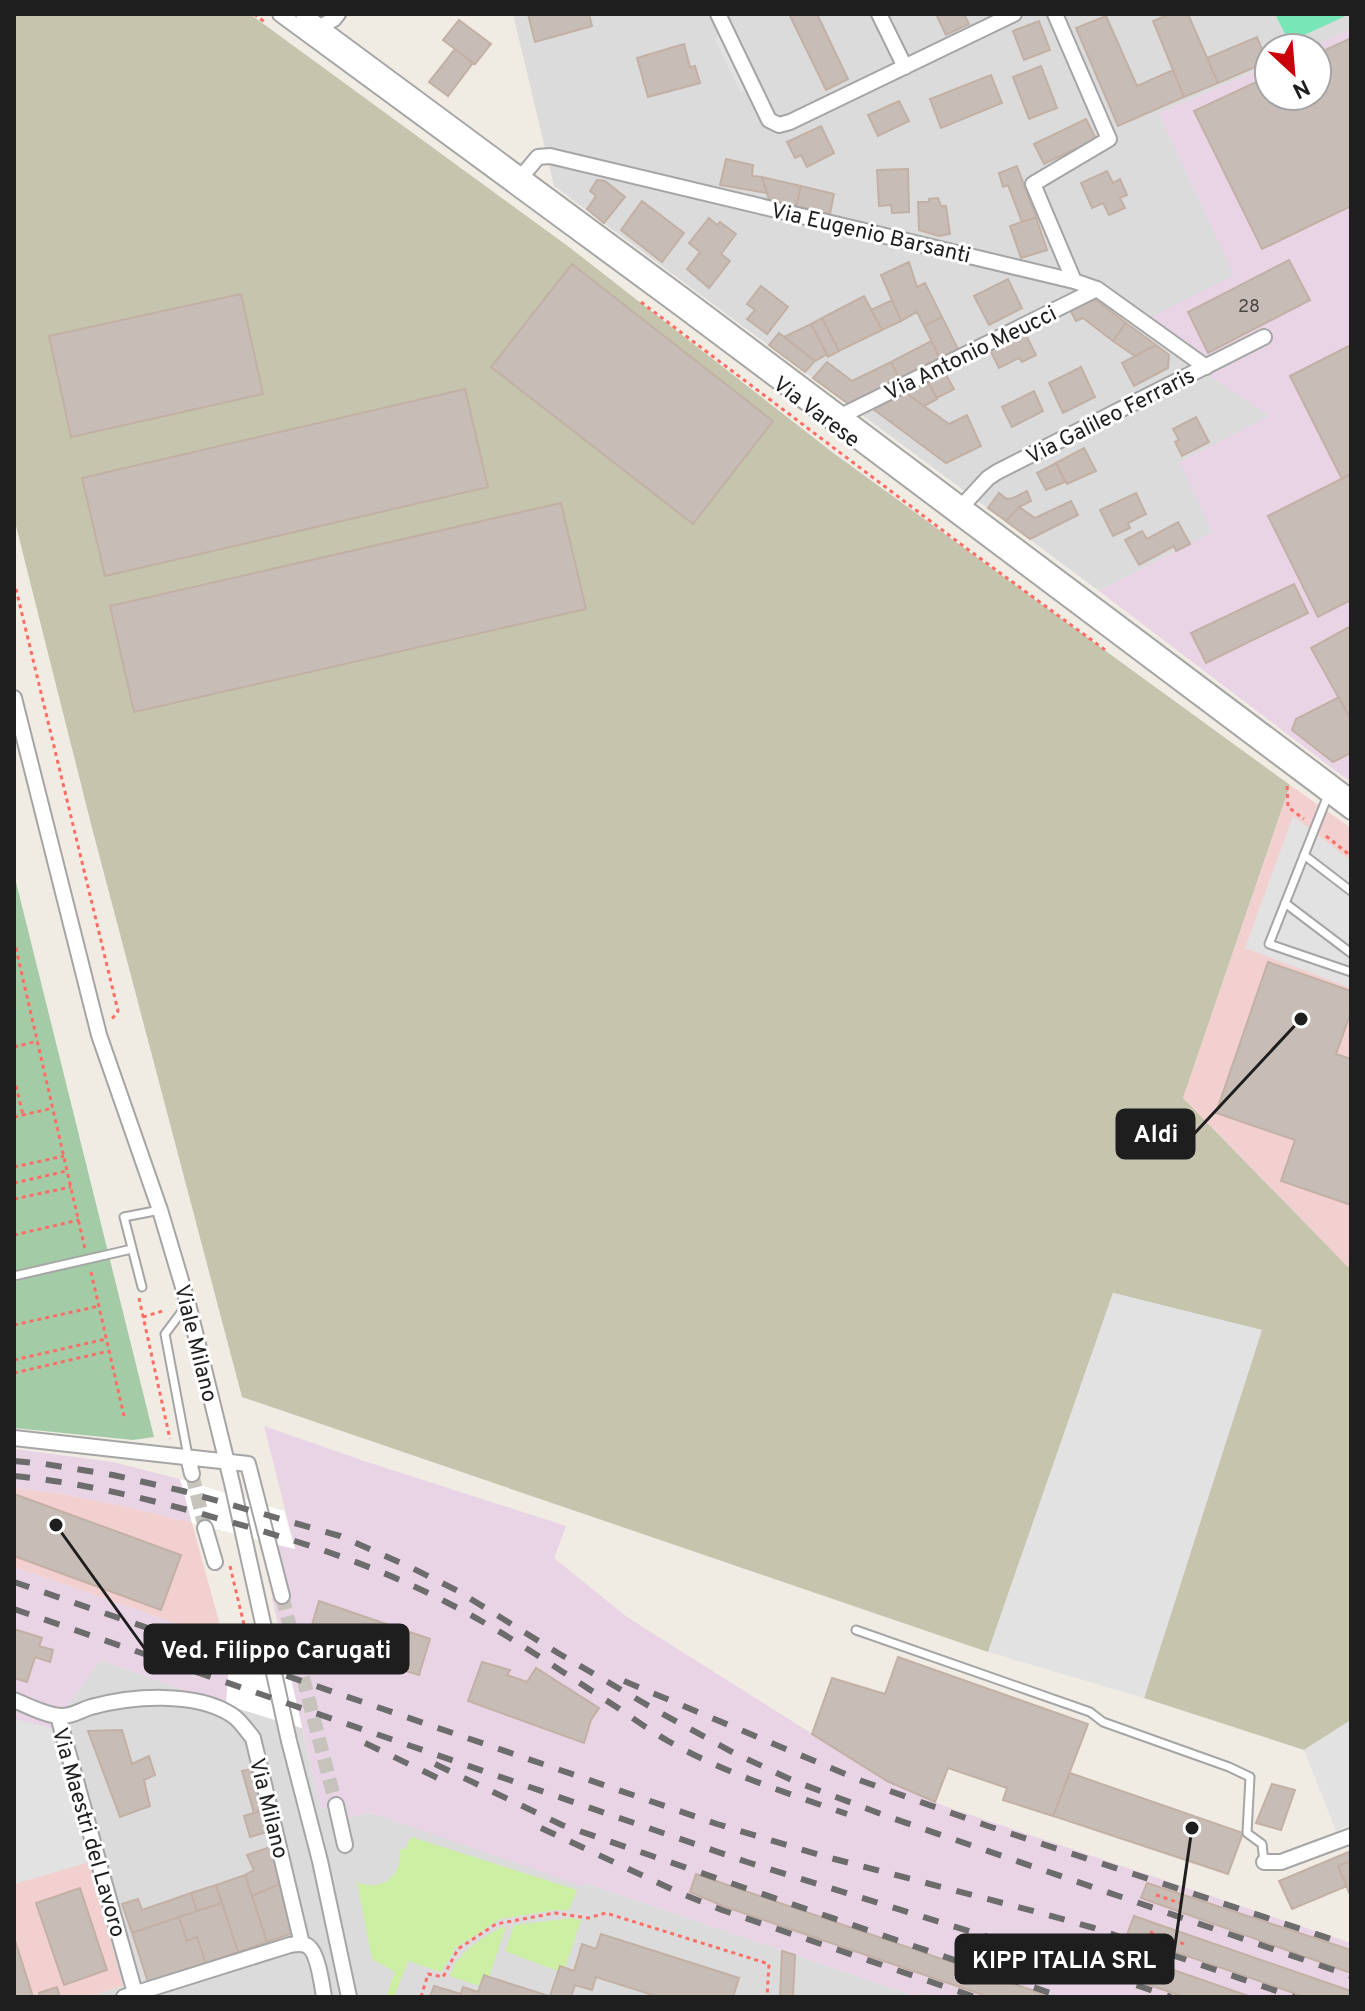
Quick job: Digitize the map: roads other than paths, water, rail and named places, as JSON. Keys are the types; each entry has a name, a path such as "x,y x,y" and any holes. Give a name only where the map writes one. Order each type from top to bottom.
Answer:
{"street":[{"name":"Via Varese","path":"280,14 665,296 1351,812"},
{"name":"Via Varese","path":"303,14 321,20 522,176 1351,797"},
{"path":"321,20 334,19 338,14"},
{"path":"718,14 769,120 779,125 1014,14"},
{"path":"879,14 905,67"},
{"path":"1055,14 1109,139 1033,184 1074,281"},
{"name":"Via Eugenio Barsanti","path":"522,176 538,157 550,156 1074,281 1097,289 1206,367"},
{"name":"Via Antonio Meucci","path":"843,415 1097,289"},
{"name":"Via Galileo Ferraris","path":"963,505 997,472 1264,337"},
{"name":"Viale Milano","path":"14,698 99,1035 160,1210 188,1304 289,1741 320,1861 349,1997"},
{"path":"14,1438 248,1464 282,1596"},
{"path":"188,1457 192,1474"},
{"path":"205,1528 215,1562"},
{"name":"Via Milano","path":"58,1716 112,1703 183,1697 234,1716 253,1738 302,1944 310,1947 315,1956 324,1997"},
{"name":"Via Maestri del Lavoro","path":"14,1700 58,1716 130,1995"},
{"path":"336,1805 345,1845"},
{"path":"1264,1862 1281,1862 1351,1836"},
{"path":"130,1995 290,1945 302,1944"}],"lane":[{"path":"1328,795 1269,944 1351,972"},
{"path":"1304,855 1351,891"},
{"path":"1285,903 1351,953"},
{"path":"142,1287 124,1217 160,1210"},
{"path":"14,1276 132,1249"},
{"path":"188,1304 165,1334 188,1457"},
{"path":"856,1630 1090,1712 1103,1722 1250,1777 1247,1833 1262,1844 1264,1862"}],"tunnel":[{"path":"192,1474 205,1528"},
{"path":"282,1596 336,1805"}],"railway":[{"path":"14,1461 113,1475 183,1491 340,1536 458,1591 661,1713 794,1781 889,1817 1351,1976"},
{"path":"14,1476 95,1488 174,1507 284,1537 367,1566 492,1627 689,1752 756,1782 847,1814"},
{"path":"14,1582 717,1824 823,1856 1094,1928 1294,1997"},
{"path":"14,1609 747,1862 1171,1997"},
{"path":"624,1681 862,1781 988,1826 1343,1943"},
{"path":"365,1743 448,1783"},
{"path":"435,1764 562,1825 1062,1997"},
{"path":"541,1828 722,1910 975,1997"}],"place":[{"name":"Aldi","path":"1301,1019"},
{"name":"Ved. Filippo Carugati","path":"56,1525"},
{"name":"KIPP ITALIA SRL","path":"1192,1828"}]}
